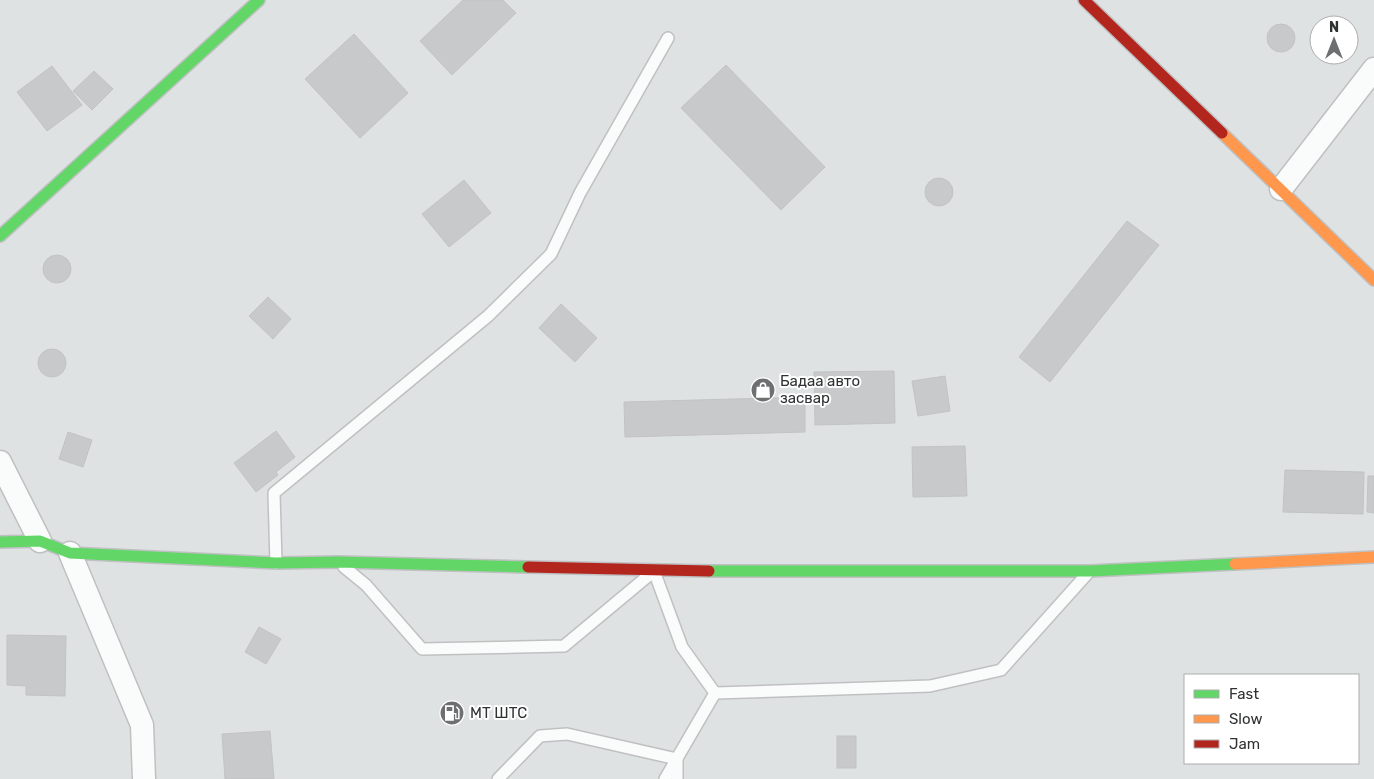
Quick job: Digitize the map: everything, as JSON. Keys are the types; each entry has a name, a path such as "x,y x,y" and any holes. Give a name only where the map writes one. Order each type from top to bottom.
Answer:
{"main road":[{"path":"0,236 259,0"},
{"path":"1084,0 1374,280"},
{"path":"0,542 40,541 70,554 276,563 338,562 654,571 1090,571 1374,557"}],"street":[{"path":"1281,189 1374,69"},
{"path":"0,462 40,541"},
{"path":"70,554 142,725 144,779"}],"lane":[{"path":"276,563 274,493 488,316 551,254 580,193 668,38"},
{"path":"338,562 366,584 422,649 564,646 654,571 682,647 715,693"},
{"path":"715,693 930,686 1001,670 1090,571"},
{"path":"665,779 678,760 715,693"},
{"path":"498,779 540,736 567,734 678,760"},
{"path":"678,760 678,779"}],"building":[{"path":"463,0 503,0 516,13 452,75 420,41"},
{"path":"1281,24 1291,28 1295,38 1291,48 1281,52 1271,48 1267,38 1271,28"},
{"path":"354,34 408,93 360,138 305,79"},
{"path":"726,65 825,167 781,210 681,108"},
{"path":"52,66 82,105 47,131 17,92"},
{"path":"94,71 113,89 92,110 73,91"},
{"path":"939,178 949,182 953,192 949,202 939,206 929,202 925,192 929,182"},
{"path":"464,180 491,213 449,247 422,214"},
{"path":"1127,221 1159,245 1050,382 1019,357"},
{"path":"57,255 67,259 71,269 67,279 57,283 47,279 43,269 47,259"},
{"path":"268,297 291,319 273,339 249,316"},
{"path":"561,304 597,338 575,362 539,328"},
{"path":"52,349 62,353 66,363 62,373 52,377 42,373 38,363 42,353"},
{"path":"894,371 895,423 815,425 814,372"},
{"path":"945,376 950,411 918,416 912,381"},
{"path":"805,397 805,432 625,437 624,402"},
{"path":"276,431 295,457 276,472 278,475 256,492 234,463"},
{"path":"68,432 92,440 83,467 59,459"},
{"path":"965,446 967,496 913,497 912,447"},
{"path":"1285,470 1364,472 1363,514 1283,512"},
{"path":"1368,476 1374,476 1374,513 1367,512"},
{"path":"259,627 281,639 266,664 245,652"},
{"path":"7,635 66,636 65,696 26,695 26,686 7,685"},
{"path":"270,731 274,779 225,779 222,734"},
{"path":"837,736 856,736 856,768 837,768"}],"traffic: fast":[{"path":"0,236 259,0"},
{"path":"0,542 40,541 70,553 276,563 339,562 528,567"},
{"path":"709,571 1090,571 1235,564"}],"traffic: slow":[{"path":"1222,133 1374,280"},
{"path":"1235,564 1374,557"}],"traffic: jam":[{"path":"1084,0 1222,133"},
{"path":"528,567 709,571"}],"place":[{"name":"Бадаа авто засвар","path":"763,390"},
{"name":"МТ ШТС","path":"452,713"}]}
